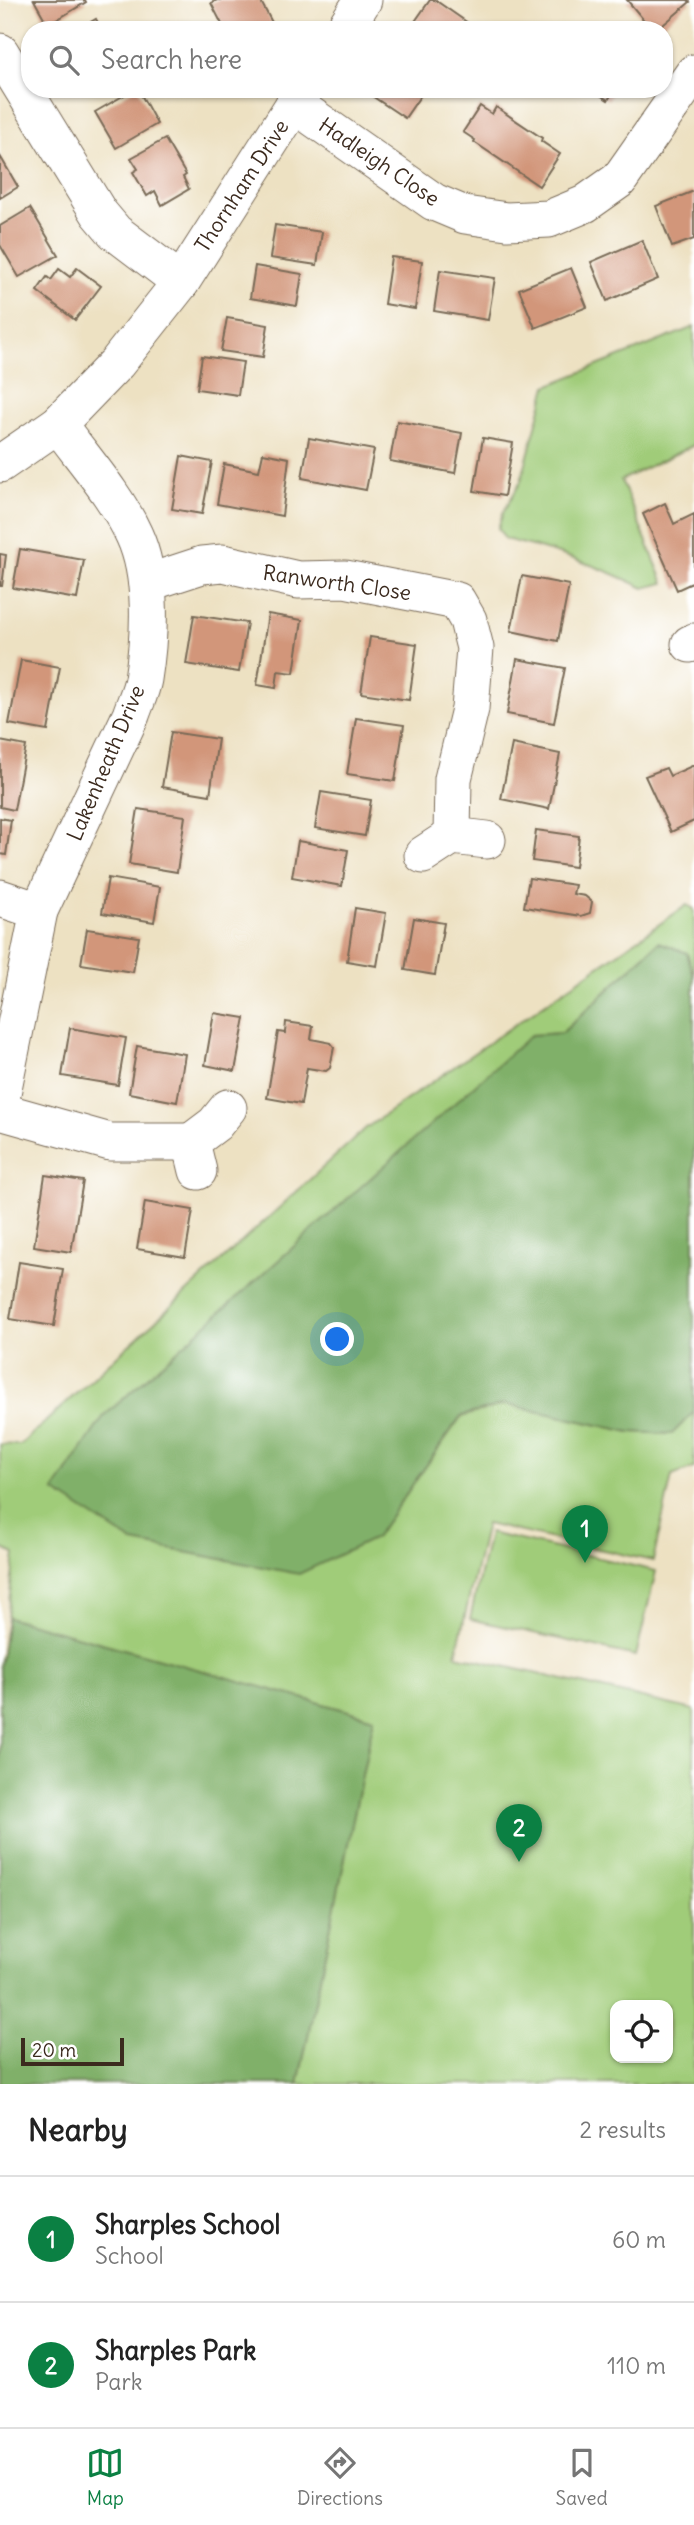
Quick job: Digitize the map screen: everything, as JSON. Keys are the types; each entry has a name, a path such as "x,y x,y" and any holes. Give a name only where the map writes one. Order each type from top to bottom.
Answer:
{"street":[{"path":"350,21 363,0"},
{"path":"0,52 21,86"},
{"name":"Hadleigh Close","path":"300,98 434,202 465,215 507,221 549,219 585,204 619,180 694,73"},
{"path":"28,98 99,213 115,232 181,282"},
{"name":"Thornham Drive","path":"0,464 58,424 117,363 181,282 298,98"},
{"name":"Lakenheath Drive","path":"0,1103 39,911 131,715 143,681 148,632 147,583 135,536 58,424"},
{"name":"Ranworth Close","path":"147,583 202,565 223,563 298,580 345,579 457,601 468,620 475,648 470,709 453,779 454,844"},
{"path":"0,898 39,911"},
{"path":"0,1111 110,1142 195,1157 228,1108"}],"green space":[{"path":"694,327 694,445 621,480 664,583 644,588 576,560 505,539 498,528 503,513 521,481 547,386"},
{"path":"687,905 694,909 694,977 687,953 659,942 562,1033 531,1035 375,1538 461,1417 505,1404 630,1432 671,1434 694,1412 694,1468 672,1476 653,1561 486,1524 456,1655 694,1710 694,2084 298,2084 374,1718 7,1617 15,1554 0,1548 0,1444 20,1445 366,1128"},
{"path":"659,942 687,953 694,977 694,1412 672,1434 630,1432 505,1404 461,1416 375,1538 299,1574 133,1542 54,1491 104,1416 531,1035 562,1033"},
{"path":"489,1533 656,1571 636,1656 470,1619"},
{"path":"7,1617 374,1718 298,2084 0,2084 0,1667"}],"building":[{"path":"34,0 85,0 86,2 55,21 46,21"},
{"path":"217,0 260,0 271,21 220,21 211,3"},
{"path":"430,0 435,0 465,21 415,21"},
{"path":"627,0 690,2 668,21 644,21"},
{"path":"119,98 143,98 157,124 116,148 95,112"},
{"path":"375,98 419,98 405,118"},
{"path":"480,106 492,114 496,107 542,138 541,141 560,154 539,186 463,132"},
{"path":"165,139 186,175 183,177 189,189 162,205 155,191 147,196 133,172 138,169 131,158"},
{"path":"0,156 18,187 0,198"},
{"path":"694,191 694,239 672,247 656,206"},
{"path":"30,208 58,255 19,277 0,245 0,226"},
{"path":"275,225 322,232 317,265 270,258"},
{"path":"642,240 658,279 607,301 591,262"},
{"path":"391,257 422,261 415,309 384,304"},
{"path":"255,266 302,274 297,306 250,298"},
{"path":"77,268 101,286 75,320 37,291 47,277 51,280 59,269 70,277"},
{"path":"571,268 587,307 535,328 519,289"},
{"path":"440,270 495,278 488,320 434,311"},
{"path":"227,318 268,325 263,357 221,351"},
{"path":"202,356 243,362 238,395 197,389"},
{"path":"397,421 462,433 455,473 390,461"},
{"path":"309,438 374,450 366,490 302,478"},
{"path":"483,438 513,443 504,496 474,491"},
{"path":"263,453 289,458 282,516 217,504 224,464 259,471"},
{"path":"181,456 212,462 202,514 172,509"},
{"path":"665,503 674,524 694,514 694,582 677,590 643,514"},
{"path":"20,549 84,560 77,599 13,588"},
{"path":"0,554 6,555 2,586 0,586"},
{"path":"522,576 569,585 558,641 511,631"},
{"path":"268,614 302,620 294,673 278,671 276,688 257,685"},
{"path":"194,615 247,623 239,672 186,664"},
{"path":"370,637 417,644 409,700 361,693"},
{"path":"517,659 565,668 554,723 507,714"},
{"path":"21,660 60,667 48,731 9,724"},
{"path":"356,718 404,725 395,781 347,774"},
{"path":"171,732 218,739 210,795 162,787"},
{"path":"0,741 26,746 14,810 0,807"},
{"path":"512,744 560,754 549,809 501,799"},
{"path":"694,765 694,821 671,832 645,776 666,768 670,776"},
{"path":"321,792 371,800 365,836 315,828"},
{"path":"138,809 185,816 177,872 129,864"},
{"path":"0,818 11,820 6,855 0,854"},
{"path":"536,830 579,836 575,867 532,861"},
{"path":"298,841 348,850 342,886 292,877"},
{"path":"108,878 160,887 154,922 102,913"},
{"path":"529,878 575,885 573,894 585,896 592,902 590,913 581,916 524,907"},
{"path":"355,908 386,913 377,966 347,961"},
{"path":"414,918 444,923 435,975 405,970"},
{"path":"87,929 139,937 133,972 81,964"},
{"path":"214,1013 245,1018 235,1071 205,1065"},
{"path":"286,1022 313,1026 311,1039 331,1043 334,1047 330,1068 326,1071 307,1068 301,1104 267,1098 278,1032 285,1033"},
{"path":"70,1028 126,1038 118,1085 62,1076"},
{"path":"137,1046 185,1054 177,1102 129,1093"},
{"path":"45,1175 83,1181 71,1252 34,1246"},
{"path":"145,1202 193,1210 185,1257 137,1249"},
{"path":"19,1262 63,1269 54,1326 10,1319"}],"place":[{"name":"Sharples School","path":"585,1563"},
{"name":"Sharples Park","path":"519,1862"}]}
